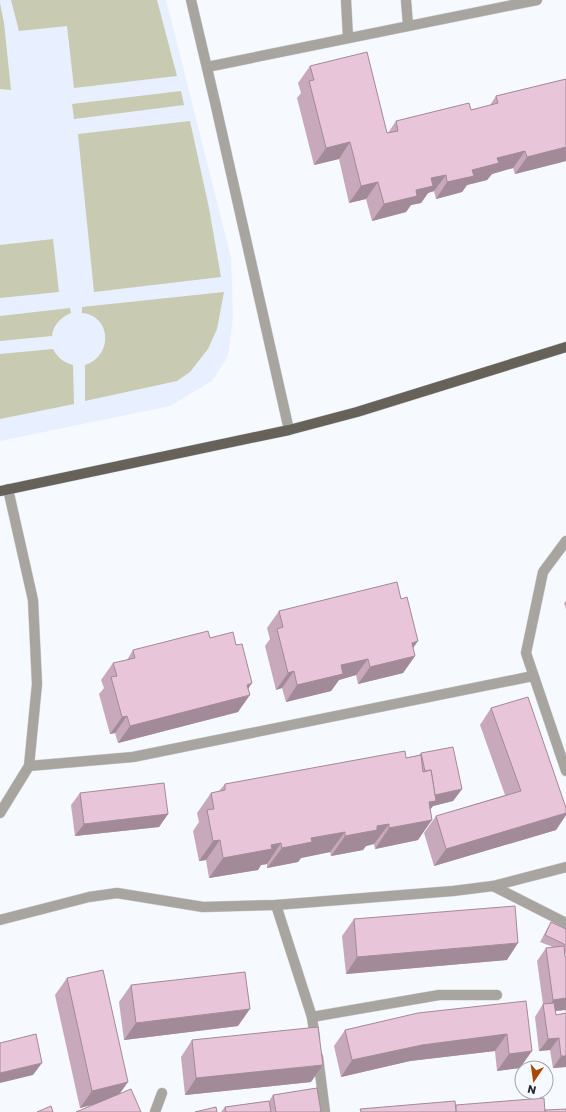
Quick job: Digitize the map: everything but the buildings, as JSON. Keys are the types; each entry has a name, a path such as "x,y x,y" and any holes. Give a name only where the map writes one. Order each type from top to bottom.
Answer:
{"main road":[{"path":"4,490 289,430 357,412 566,347"}],"street":[{"path":"191,0 289,430"},
{"path":"346,0 348,38"},
{"path":"406,0 408,25"},
{"path":"207,67 537,0"},
{"path":"0,813 29,766 37,684 33,600 4,490"},
{"path":"566,541 543,572 526,653 566,771"},
{"path":"29,766 133,756 534,676"},
{"path":"0,920 89,897 117,893 203,907 276,905 453,891 493,886 566,867"},
{"path":"493,886 566,923"},
{"path":"276,905 312,1017 326,1112"},
{"path":"312,1017 439,995 497,996"},
{"path":"155,1112 162,1093"}],"shaded area":[{"path":"0,0 166,0 231,258 233,317 228,356 212,381 170,406 0,441"}],"green space":[{"path":"11,0 157,0 177,76 74,88 67,26 19,31"},
{"path":"0,3 4,23 11,90 0,89"},
{"path":"181,91 184,105 74,119 72,104"},
{"path":"190,121 209,208 221,277 94,292 78,134"},
{"path":"53,239 59,292 0,298 0,245"},
{"path":"224,292 217,329 208,349 190,372 177,381 85,401 85,365 94,360 101,353 105,336 99,321 92,315 82,313 82,307"},
{"path":"70,308 71,313 58,322 54,328 52,336 0,341 0,316"},
{"path":"53,349 61,359 73,365 74,404 0,419 0,354"}]}
